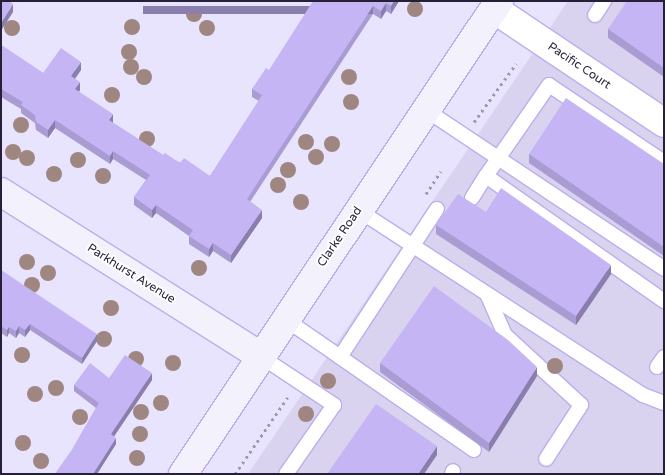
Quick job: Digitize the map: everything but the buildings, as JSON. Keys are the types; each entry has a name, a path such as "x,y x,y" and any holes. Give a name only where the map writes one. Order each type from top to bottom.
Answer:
{"main road":[{"name":"Clarke Road","path":"183,474 260,356 497,5"},
{"name":"Parkhurst Avenue","path":"1,192 260,356"}],"street":[{"name":"Pacific Court","path":"497,5 664,123"}],"lane":[{"path":"595,15 604,1"},
{"path":"472,198 549,85 664,162"},
{"path":"426,110 664,269"},
{"path":"486,176 664,301"},
{"path":"340,357 437,209"},
{"path":"358,210 644,395 664,402"},
{"path":"487,294 505,335 581,405 546,459"},
{"path":"285,320 474,450"},
{"path":"260,356 334,405 286,474"}],"path":[{"path":"469,130 516,64"},
{"path":"235,474 288,397"}],"shaded area":[{"path":"568,1 664,1 664,474 248,474"}]}
